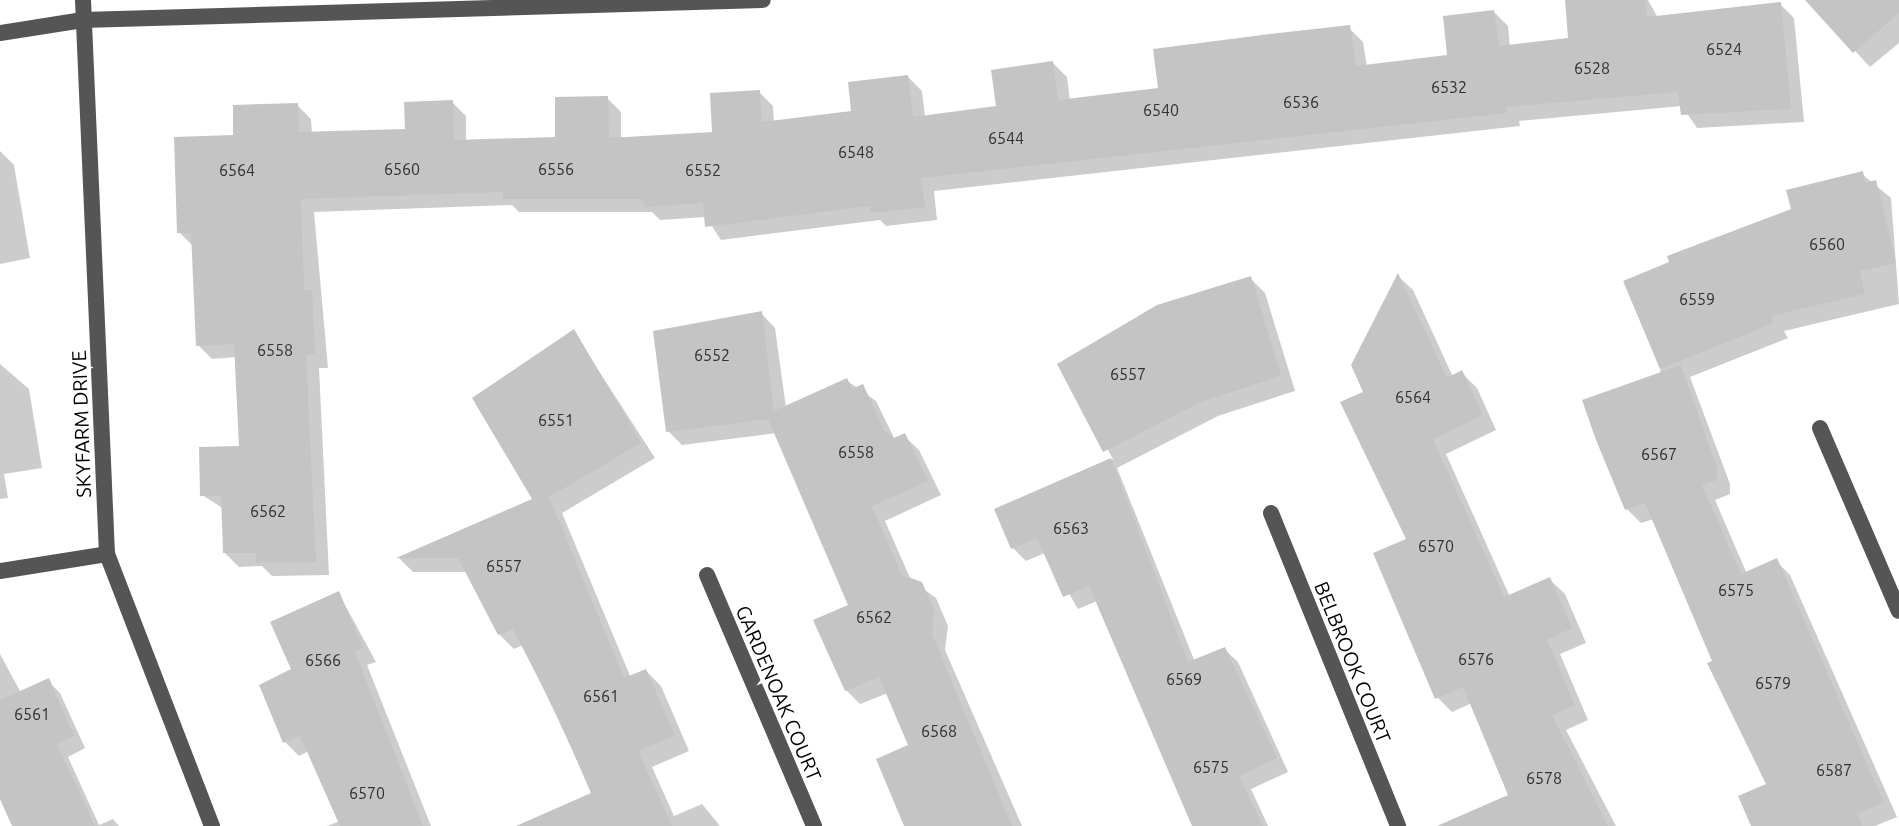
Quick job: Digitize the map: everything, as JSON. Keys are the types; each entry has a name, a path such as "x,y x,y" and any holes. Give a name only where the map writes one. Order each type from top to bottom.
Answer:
{"street":[{"name":"SKYFARM DRIVE","path":"83,0 107,554 212,826"},
{"path":"0,33 83,20 763,0"},
{"path":"1820,428 1899,611"},
{"name":"BELBROOK COURT","path":"1271,513 1398,826"},
{"path":"0,571 107,554"},
{"name":"GARDENOAK COURT","path":"707,575 814,826"}],"building":[{"path":"1565,0 1645,0 1647,17 1781,2 1791,109 1681,115 1678,92 1506,107 1507,113 921,178 925,207 870,213 870,206 705,227 703,203 644,207 643,199 503,199 503,192 301,199 304,290 312,290 315,354 306,355 316,562 256,563 256,553 223,553 221,496 200,496 199,447 239,446 234,344 196,346 191,233 177,233 174,137 233,135 233,105 298,103 299,132 405,129 404,102 453,100 454,140 555,137 555,97 608,96 609,138 712,132 710,93 760,90 762,122 851,111 848,82 908,75 913,117 996,106 991,70 1053,61 1058,100 1158,88 1153,49 1270,34 1350,25 1356,66 1447,55 1443,16 1494,10 1499,46 1568,38"},
{"path":"1805,0 1899,0 1899,13 1853,53"},
{"path":"1863,171 1865,183 1876,180 1896,263 1860,271 1865,294 1771,316 1774,323 1660,369 1623,281 1669,262 1667,256 1791,209 1786,190"},
{"path":"1398,273 1447,378 1462,370 1483,415 1433,439 1504,597 1550,577 1572,628 1547,640 1575,705 1552,715 1608,826 1437,826 1508,795 1463,687 1435,699 1373,553 1406,539 1340,402 1363,392 1351,365"},
{"path":"1251,276 1281,376 1203,401 1103,452 1057,364 1157,305"},
{"path":"762,311 774,411 847,378 852,389 863,384 884,430 894,438 905,433 928,481 872,506 902,575 922,582 934,610 932,634 1012,826 904,826 876,759 908,745 879,677 845,691 813,620 848,605 768,419 666,432 653,331"},
{"path":"574,329 641,443 549,497 624,678 646,669 675,736 638,751 672,826 516,826 591,793 557,715 513,629 498,635 458,558 396,558 532,499 472,398"},
{"path":"1681,365 1717,468 1717,480 1702,485 1741,574 1777,558 1884,803 1857,814 1862,826 1751,826 1738,796 1766,784 1707,663 1712,661 1645,503 1625,510 1596,440 1582,400"},
{"path":"1111,458 1188,662 1225,647 1277,758 1239,776 1263,826 1192,826 1089,586 1063,597 1037,538 1011,549 994,509"},
{"path":"339,591 363,648 355,652 423,826 340,826 300,736 283,743 259,685 291,669 270,622"},
{"path":"49,678 74,736 57,744 95,826 12,826 0,799 0,700"}]}
